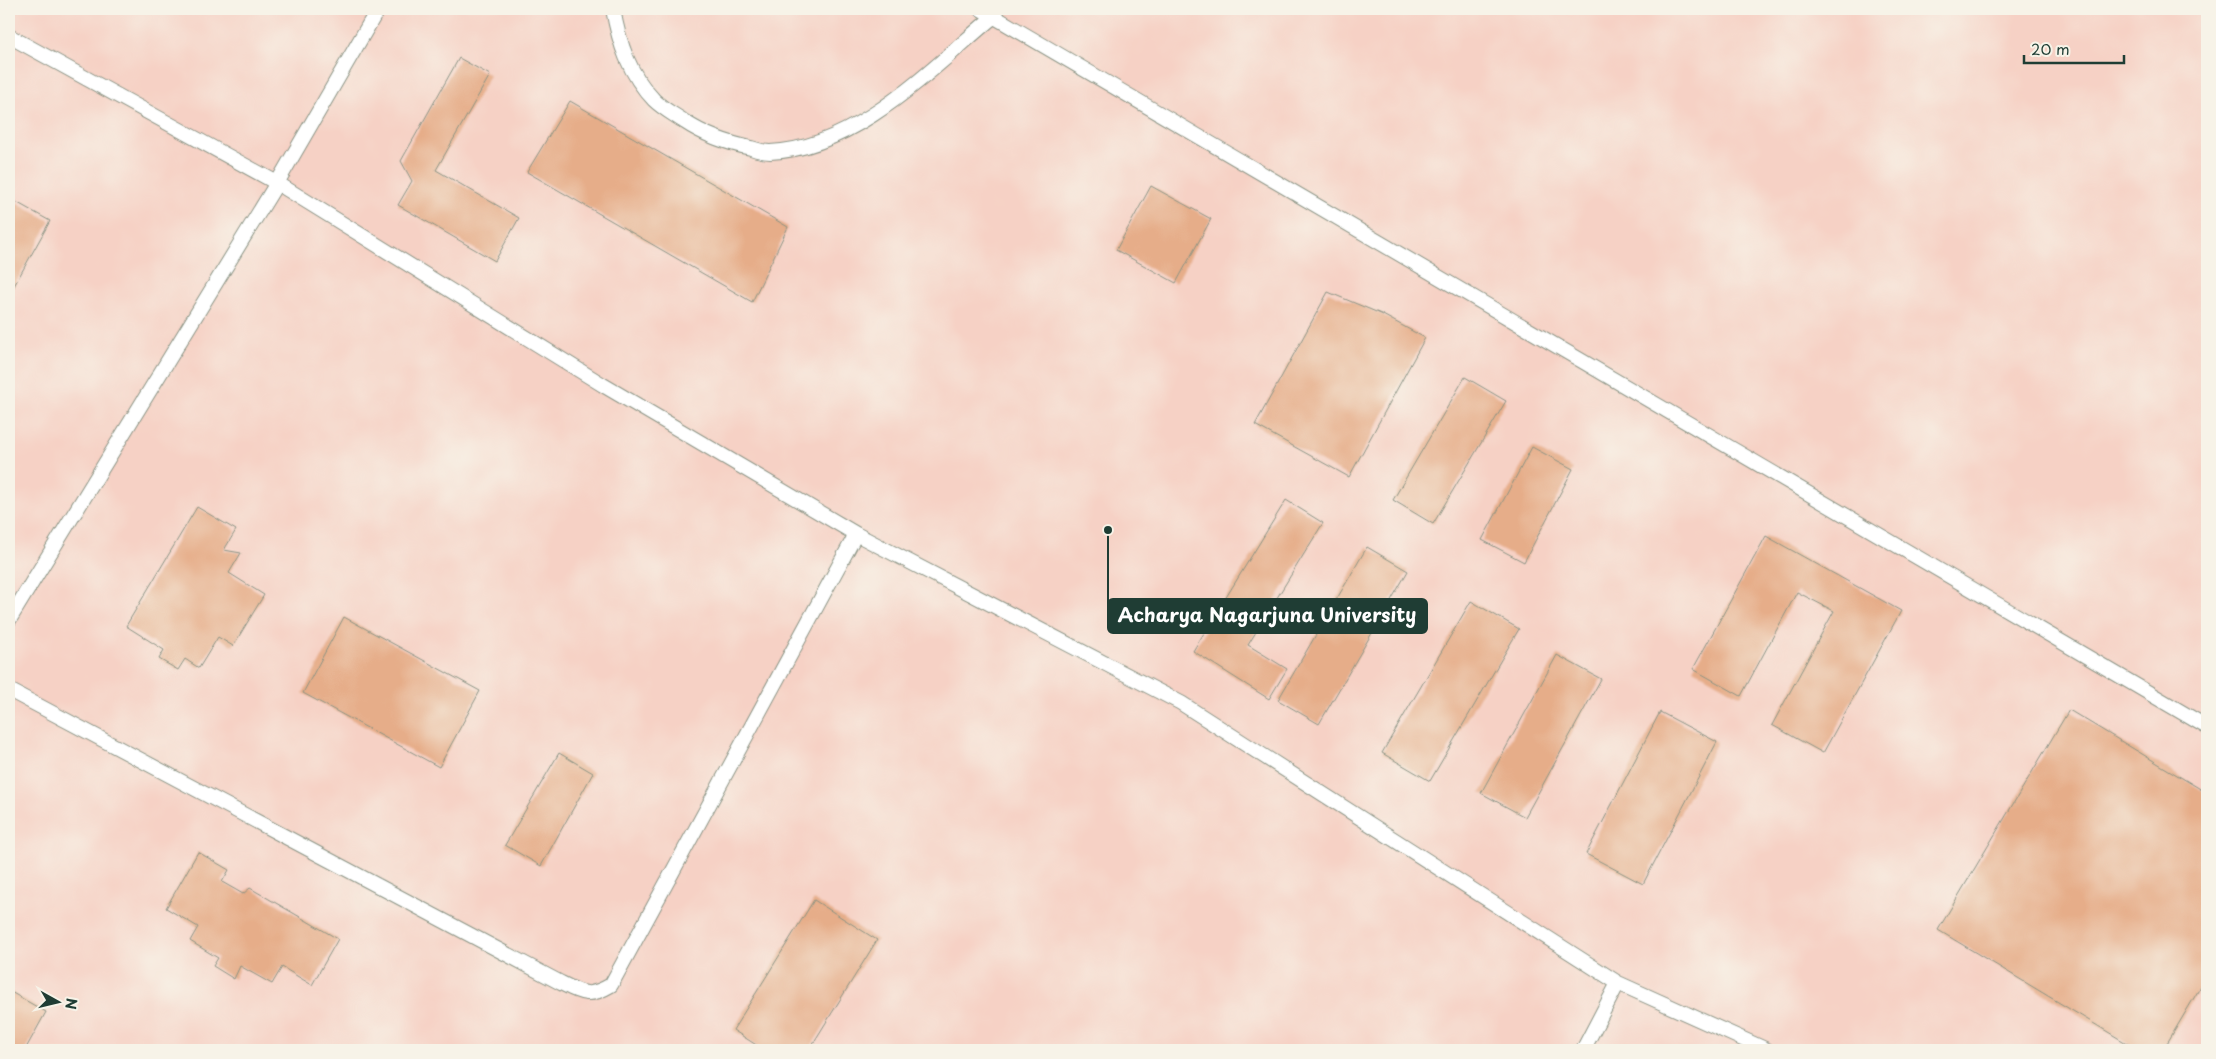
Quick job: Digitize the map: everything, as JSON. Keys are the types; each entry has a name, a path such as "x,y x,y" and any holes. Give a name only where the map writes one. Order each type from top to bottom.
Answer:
{"lane":[{"path":"9,620 276,183 378,9"},
{"path":"613,9 619,42 635,78 655,101 695,128 722,142 769,152 813,146 848,130 896,98 993,17"},
{"path":"981,9 2207,727"},
{"path":"9,36 276,183 603,385 856,534 1181,703 1618,983 1767,1050"},
{"path":"9,690 561,983 578,991 596,994 611,985 856,534"},
{"path":"1583,1050 1618,983"}],"shaded area":[{"path":"9,9 2207,9 2207,1050 9,1050"}],"building":[{"path":"459,58 490,75 436,170 519,218 495,261 398,205 412,181 401,161"},
{"path":"570,101 788,227 752,302 527,172"},
{"path":"1151,186 1211,219 1176,283 1116,250"},
{"path":"9,198 50,221 9,295"},
{"path":"1328,292 1381,314 1425,338 1349,477 1255,425"},
{"path":"1465,377 1506,401 1433,524 1393,500"},
{"path":"1532,447 1573,469 1524,562 1482,540"},
{"path":"1286,500 1323,523 1248,645 1287,669 1269,699 1193,651"},
{"path":"197,507 236,530 224,550 241,553 229,573 264,595 233,646 218,637 199,668 185,659 178,670 159,659 164,650 126,626"},
{"path":"1766,536 1901,611 1823,753 1772,725 1834,611 1797,592 1741,696 1693,669"},
{"path":"1367,547 1408,571 1319,724 1278,700"},
{"path":"1471,601 1519,629 1430,781 1382,753"},
{"path":"344,617 480,691 439,767 303,693"},
{"path":"1557,655 1601,679 1525,817 1481,793"},
{"path":"2069,710 2207,793 2207,976 2163,1050 2138,1050 1938,930"},
{"path":"1660,712 1717,742 1643,884 1586,854"},
{"path":"559,753 593,773 541,866 505,845"},
{"path":"198,852 229,870 222,882 243,894 250,888 338,939 312,985 282,967 272,984 240,966 234,979 213,966 218,958 190,941 198,927 166,908"},
{"path":"814,900 877,940 809,1050 764,1050 733,1030"},
{"path":"9,991 46,1012 25,1050 9,1048"}],"place":[{"name":"Acharya Nagarjuna University","path":"1108,530"}]}
